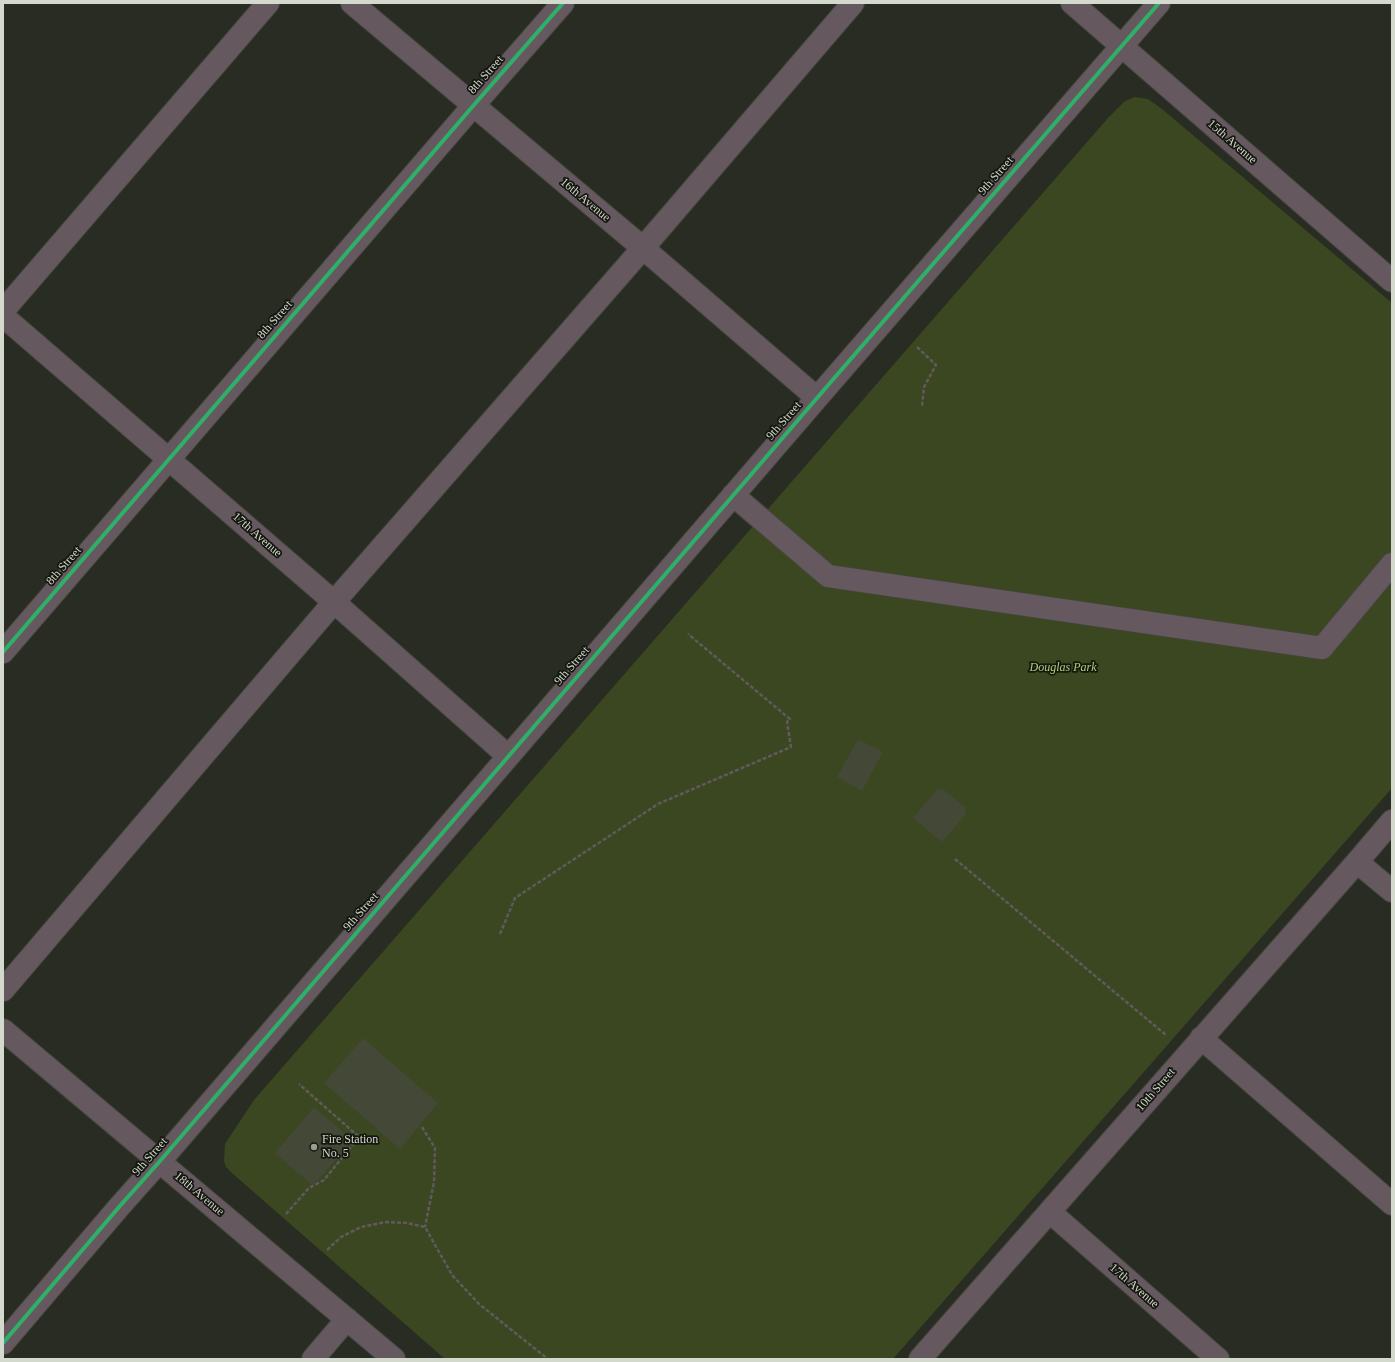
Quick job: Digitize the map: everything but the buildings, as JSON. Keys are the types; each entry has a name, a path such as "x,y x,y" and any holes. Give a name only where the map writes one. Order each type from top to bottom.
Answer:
{"street":[{"path":"3,311 268,3"},
{"name":"16th Avenue","path":"352,3 643,248 816,398"},
{"name":"8th Street","path":"3,652 563,3"},
{"path":"3,990 334,602 643,248 853,3"},
{"name":"15th Avenue","path":"1072,3 1392,281"},
{"name":"9th Street","path":"3,1343 816,398 1159,3"},
{"name":"17th Avenue","path":"3,316 334,602 508,756"},
{"path":"733,495 828,576 1322,648 1392,564"},
{"name":"10th Street","path":"920,1359 1392,821"},
{"path":"1357,862 1392,891"},
{"name":"18th Avenue","path":"3,1030 394,1359"},
{"path":"1201,1038 1392,1204"},
{"name":"17th Avenue","path":"1050,1212 1218,1359"},
{"path":"313,1359 348,1319"}],"path":[{"path":"917,347 936,365 924,387 922,406"},
{"path":"500,934 515,898 658,804 791,747 786,722 790,719 688,634"},
{"path":"955,859 1166,1035"},
{"path":"286,1214 309,1188 324,1180 359,1138 299,1084"},
{"path":"422,1127 435,1148 434,1182 425,1226 452,1275 479,1304 548,1359"},
{"path":"327,1250 341,1237 361,1227 386,1222 425,1226"}],"green space":[{"name":"Douglas Park","path":"1135,97 1148,99 1162,109 1392,303 1392,788 893,1359 445,1359 233,1174 226,1167 224,1161 225,1144 254,1100 1108,118 1125,101"}],"cycle path":[{"path":"3,652 563,3"},
{"path":"3,1343 1159,3"}],"place":[{"name":"Fire Station No. 5","path":"314,1147"}]}
